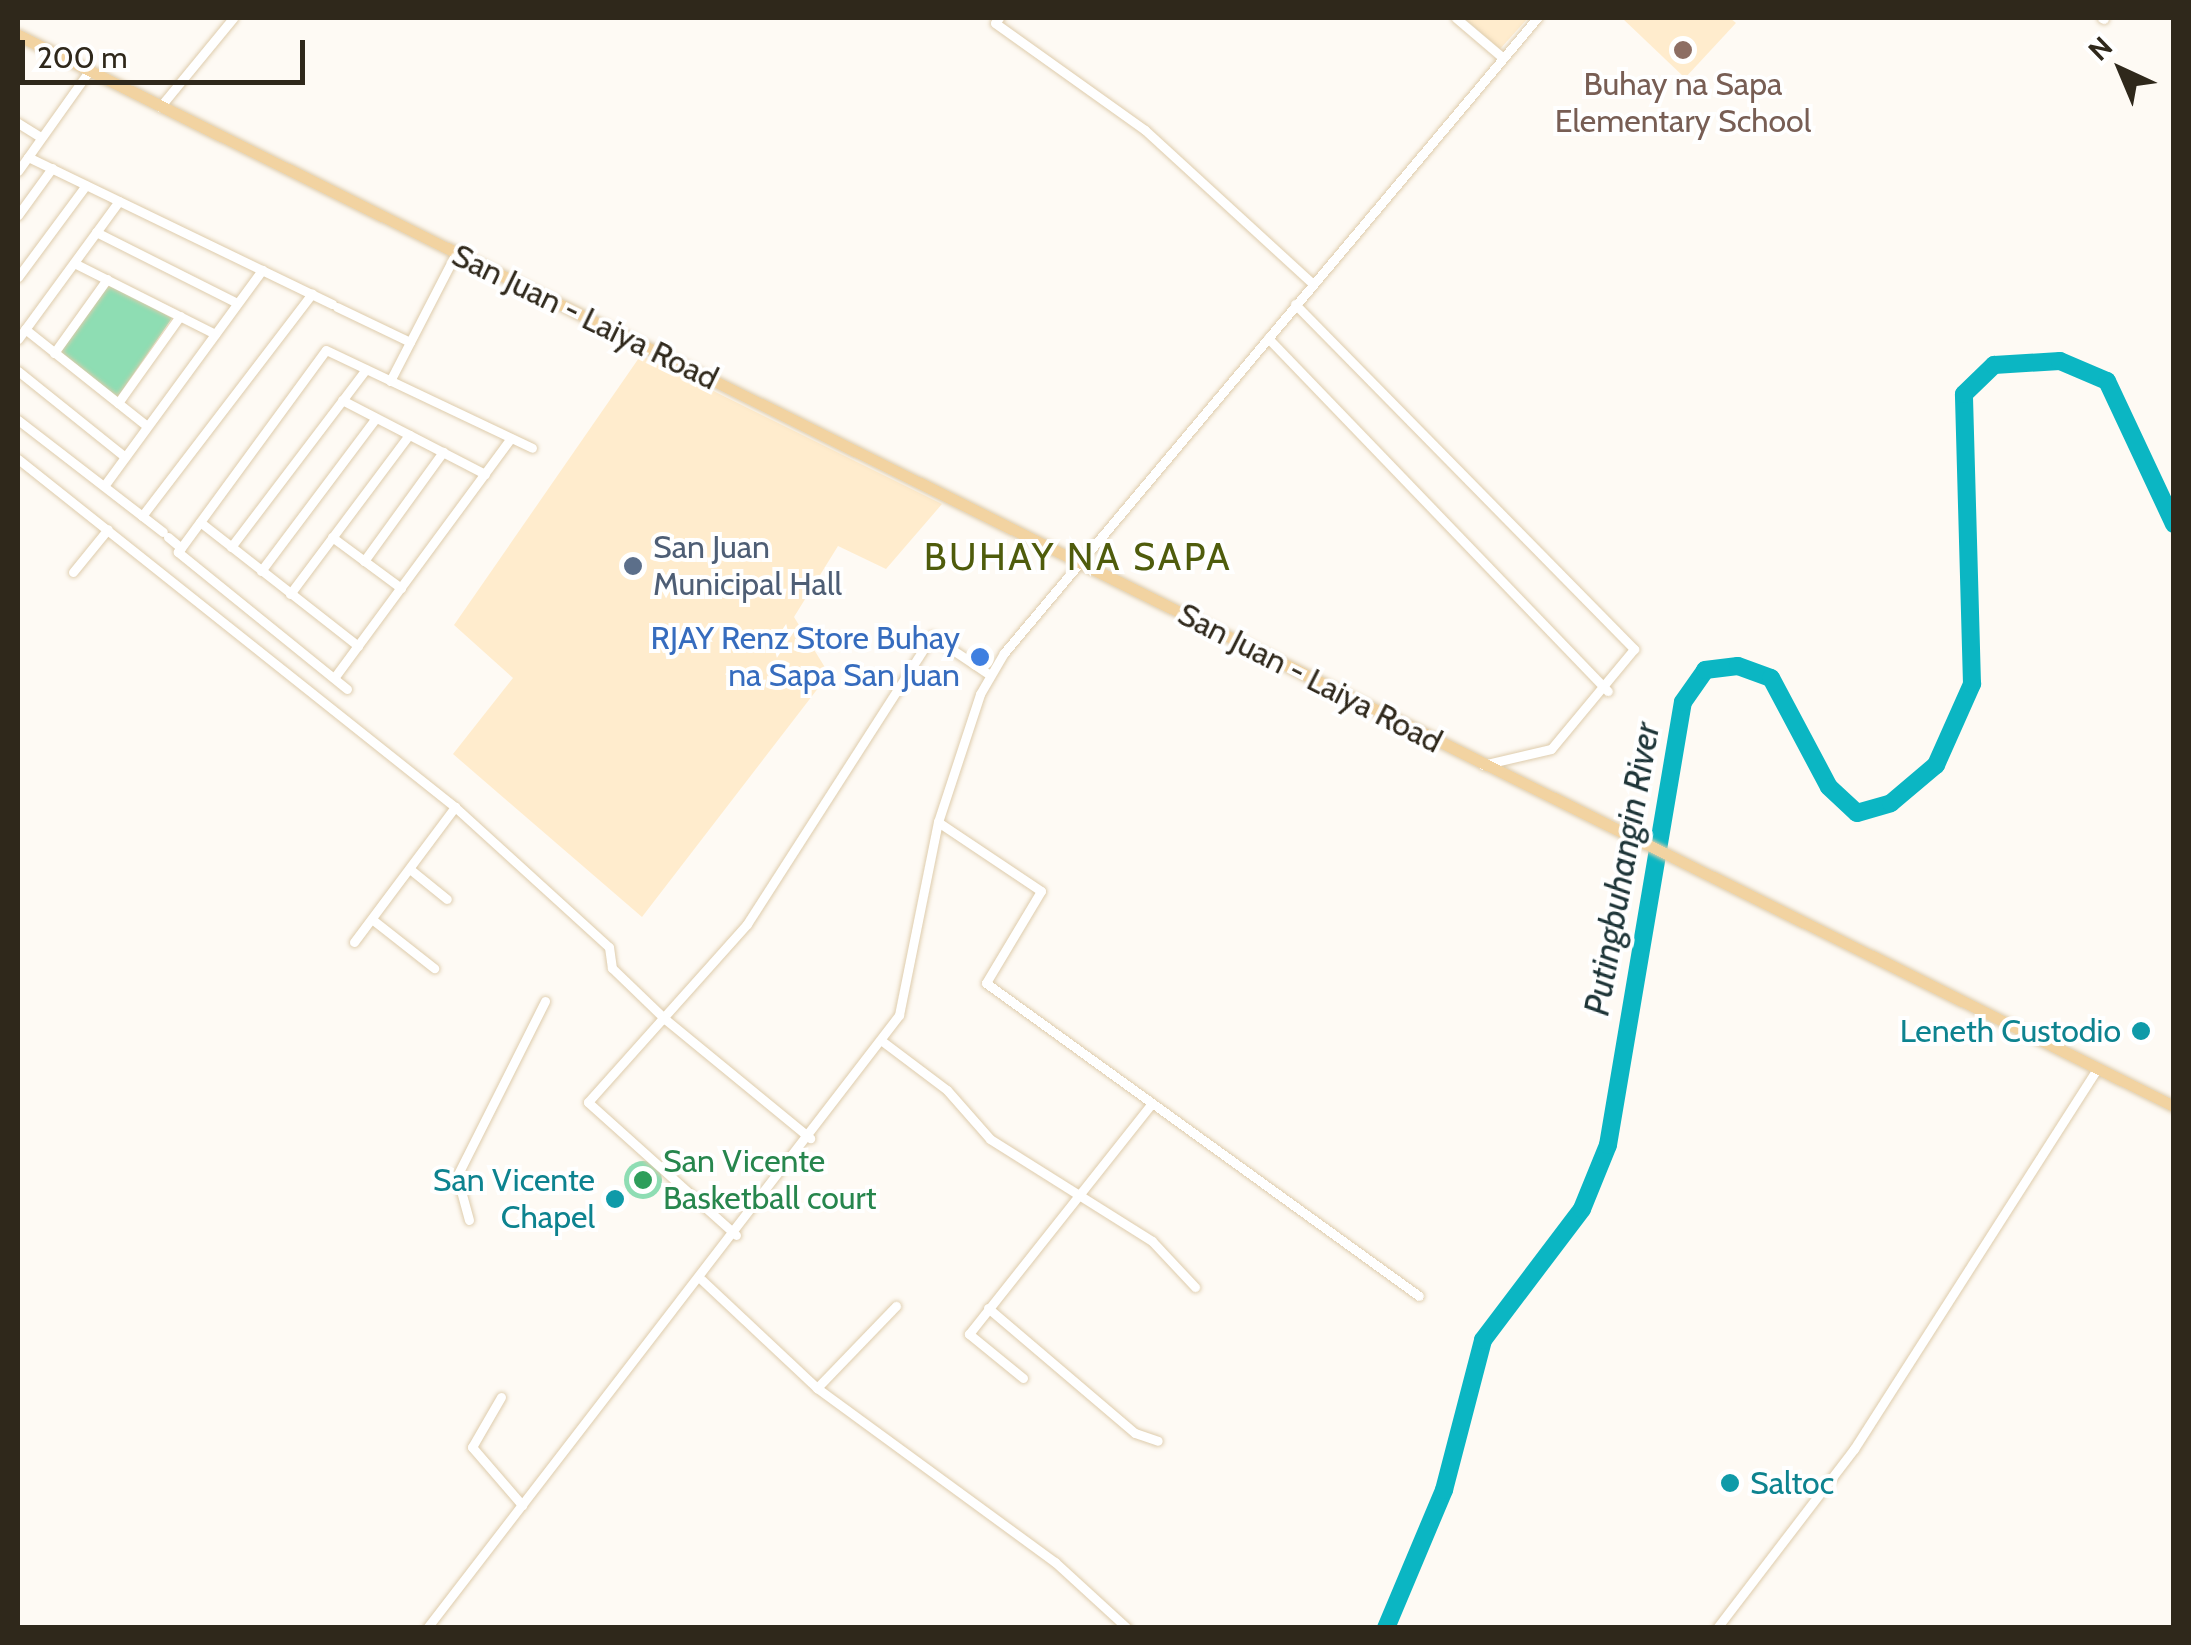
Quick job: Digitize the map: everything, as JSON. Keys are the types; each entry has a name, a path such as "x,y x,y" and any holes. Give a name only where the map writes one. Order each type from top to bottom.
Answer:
{"main road":[{"name":"San Juan - Laiya Road","path":"18,35 2174,1106"}],"street":[{"path":"160,107 234,18"},
{"path":"1000,18 996,24 1145,130 1312,282"},
{"path":"1456,18 1502,57"},
{"path":"427,1628 702,1280 882,1041 908,990 938,822 990,675 1312,282 1537,18"},
{"path":"18,171 88,71"},
{"path":"18,124 40,137"},
{"path":"28,157 410,342"},
{"path":"18,214 52,168"},
{"path":"18,277 86,185"},
{"path":"18,339 119,201"},
{"path":"96,232 237,303"},
{"path":"390,381 456,253"},
{"path":"74,262 214,334"},
{"path":"104,486 262,270"},
{"path":"54,353 106,279"},
{"path":"142,516 312,294"},
{"path":"1294,304 1634,649 1608,691 1552,749 1483,765"},
{"path":"118,403 180,316"},
{"path":"24,330 148,426"},
{"path":"1268,338 1608,691"},
{"path":"181,548 326,350 532,448"},
{"path":"230,548 366,369"},
{"path":"18,371 125,457"},
{"path":"342,400 485,474"},
{"path":"261,572 376,418"},
{"path":"18,420 165,534 347,689"},
{"path":"290,594 409,435"},
{"path":"334,678 510,438"},
{"path":"364,561 443,452"},
{"path":"18,459 455,808 609,947 612,968 665,1019 810,1138"},
{"path":"200,522 358,646"},
{"path":"72,572 108,528"},
{"path":"332,537 401,588"},
{"path":"256,640 268,625"},
{"path":"736,1236 588,1102 748,924 932,636 990,675"},
{"path":"354,942 455,808"},
{"path":"938,822 1042,891 986,983 1149,1107 1419,1296"},
{"path":"411,870 447,899"},
{"path":"373,920 434,968"},
{"path":"469,1220 457,1176 546,1001"},
{"path":"882,1041 947,1090 976,1128 1152,1242 1195,1286"},
{"path":"1718,1628 1854,1449 2098,1068"},
{"path":"1022,1378 969,1334 1149,1107"},
{"path":"702,1280 817,1388 1055,1562 1127,1628"},
{"path":"817,1388 896,1306"},
{"path":"988,1308 1135,1433 1158,1441"},
{"path":"501,1397 472,1447 522,1506"}],"shaded area":[{"path":"1464,18 1528,18 1500,49"},
{"name":"Buhay na Sapa Elementary School","path":"1622,18 1730,18 1736,23 1685,78"},
{"path":"641,355 942,504 886,569 838,546 794,617 829,674 642,917 453,754 513,678 454,625"}],"green space":[{"path":"108,283 172,318 117,398 59,352"},
{"name":"San Vicente Basketball court","path":"643,1161 657,1166 662,1180 657,1194 643,1199 629,1194 624,1180 629,1166"}],"waterway":[{"name":"Putingbuhangin River","path":"1386,1628 1444,1490 1483,1340 1582,1209 1608,1145 1683,702 1705,670 1738,666 1771,678 1829,787 1857,813 1891,803 1936,765 1972,684 1964,394 1994,365 2060,361 2107,381 2174,524"}],"place":[{"name":"Buhay na Sapa Elementary School","path":"1683,50"},
{"name":"San Juan Municipal Hall","path":"633,566"},
{"name":"RJAY Renz Store Buhay na Sapa San Juan","path":"980,657"},
{"name":"Leneth Custodio","path":"2141,1031"},
{"name":"San Vicente Basketball court","path":"643,1180"},
{"name":"San Vicente Chapel","path":"615,1199"},
{"name":"Saltoc","path":"1730,1483"}],"district":[{"name":"BUHAY NA SAPA","path":"1078,557"}]}
